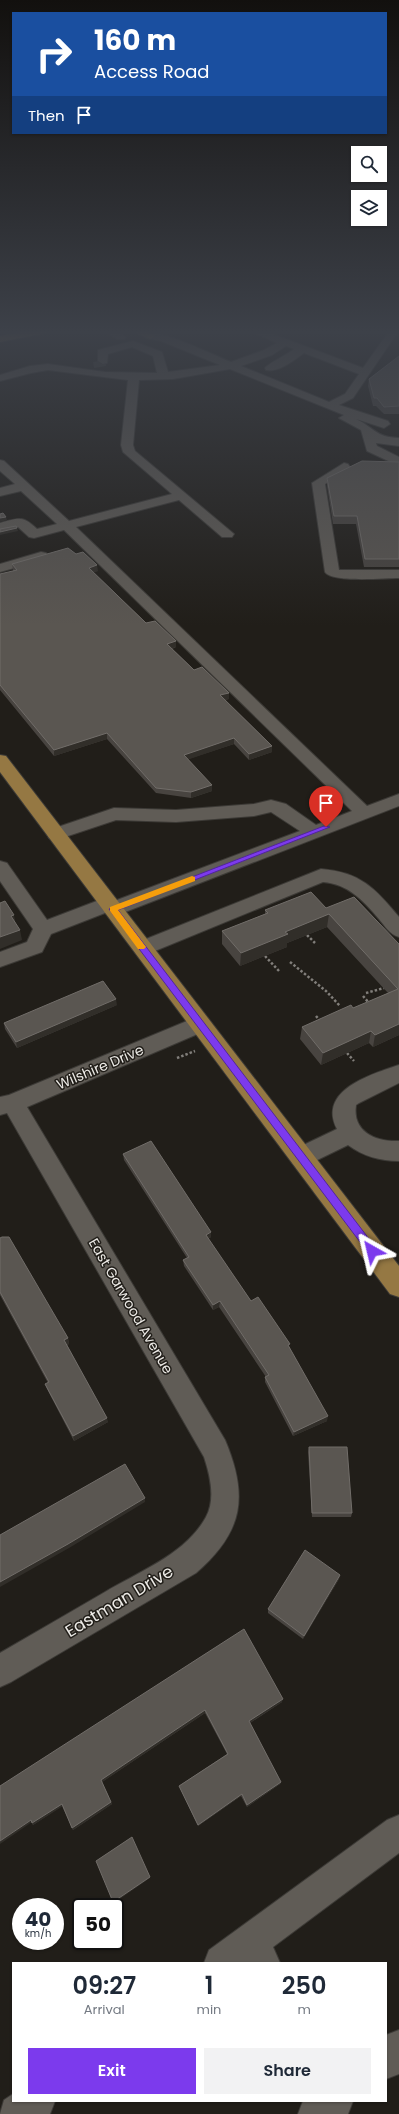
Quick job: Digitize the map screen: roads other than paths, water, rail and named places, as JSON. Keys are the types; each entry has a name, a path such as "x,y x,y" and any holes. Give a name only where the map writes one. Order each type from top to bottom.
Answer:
{"main road":[{"path":"0,760 399,1286"}],"street":[{"path":"129,429 127,444 129,452 227,534"},
{"path":"366,429 371,448 399,462"},
{"path":"368,434 369,429"},
{"path":"368,434 382,441 399,442"},
{"path":"0,464 67,526 79,546 364,813"},
{"path":"344,467 318,483 332,572 337,574 397,574 399,588"},
{"path":"0,492 24,486"},
{"path":"0,527 21,522 34,534 181,496"},
{"path":"0,568 58,552"},
{"path":"0,960 35,946 43,929 111,907 399,800"},
{"path":"59,838 119,820 129,813 176,816 254,810 271,806 280,808 314,832"},
{"path":"0,867 43,929"},
{"path":"142,948 322,875 332,875 353,881 362,888 399,930"},
{"name":"Wilshire Drive","path":"7,1105 199,1024"},
{"path":"399,1074 348,1099 344,1107 345,1119 350,1133 367,1146 381,1150 399,1151"},
{"name":"East Garwood Avenue","path":"7,1105 214,1450 222,1467 225,1484 223,1515"},
{"path":"301,1158 350,1133"},
{"name":"Eastman Drive","path":"0,1671 185,1562 199,1552 210,1540 218,1529 223,1515"},
{"path":"225,1962 256,1952 399,1832"},
{"path":"387,2059 399,2049"},
{"path":"18,2114 35,2102"}]}
